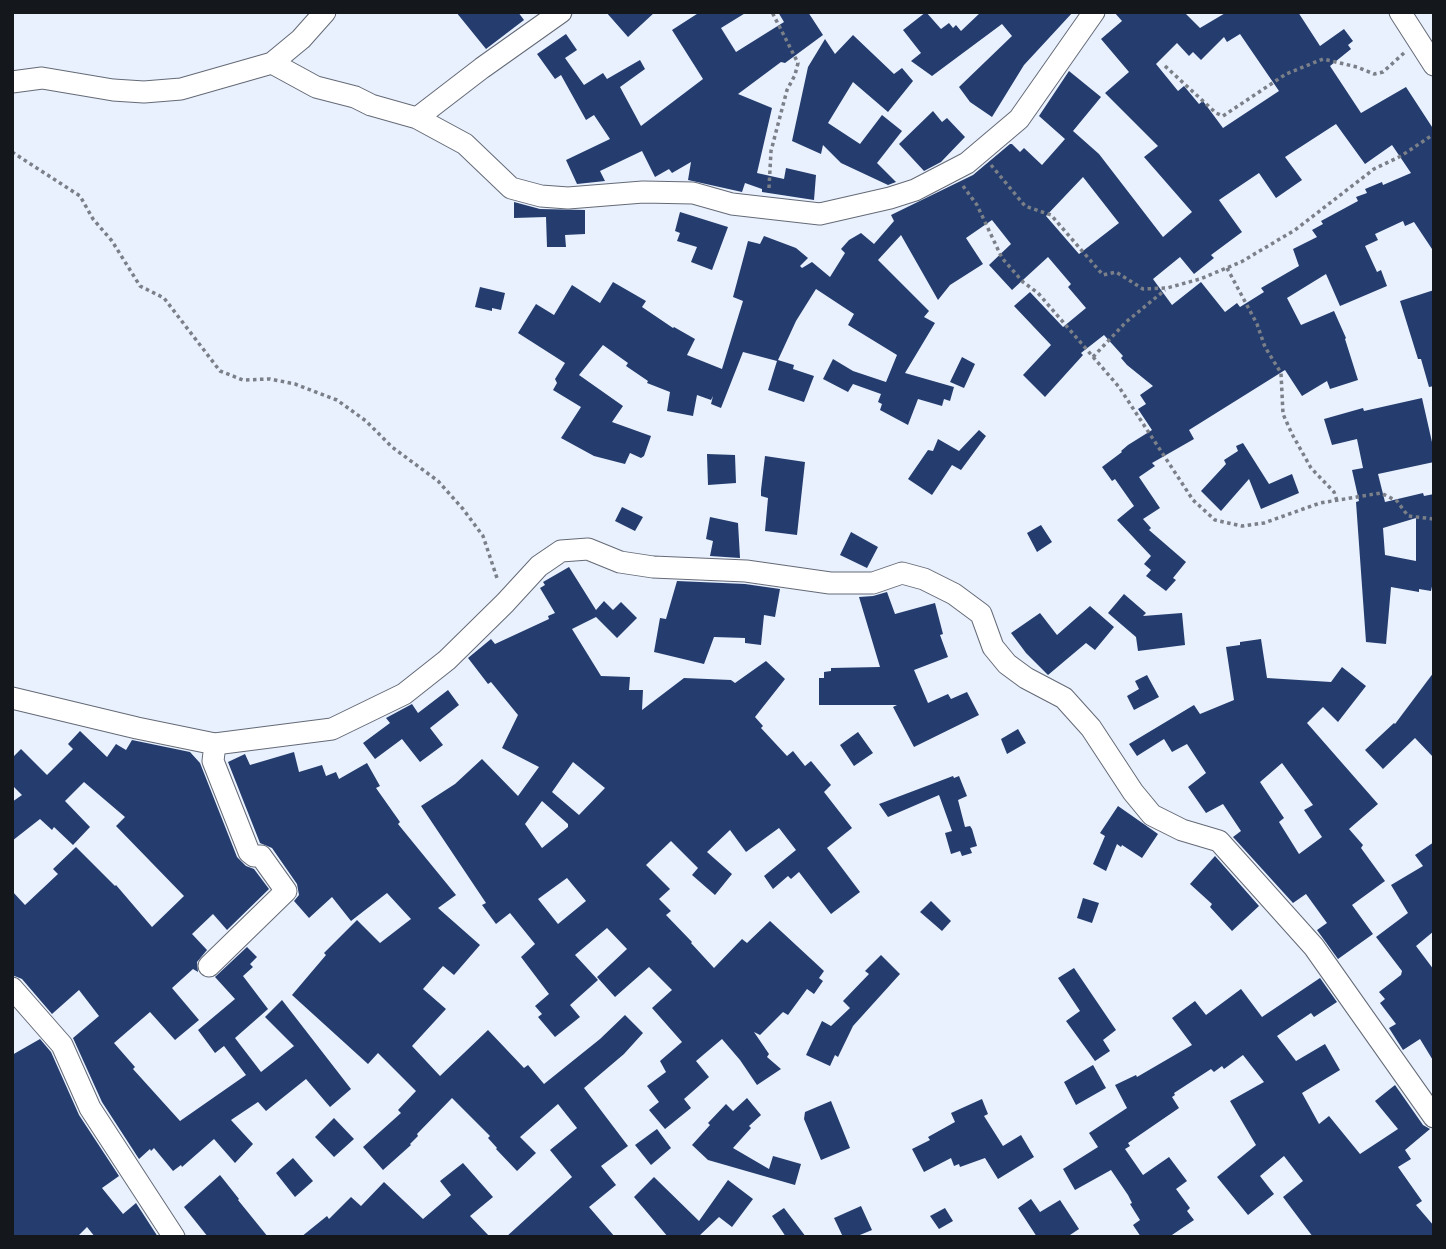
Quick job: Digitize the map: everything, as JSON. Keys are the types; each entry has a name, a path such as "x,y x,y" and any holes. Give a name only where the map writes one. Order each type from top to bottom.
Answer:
{"street":[{"path":"12,82 42,78 113,90 144,92 181,89 272,63 301,39 325,12"},
{"path":"417,118 561,12"},
{"path":"272,63 316,87 417,118 466,144 512,188 541,196 568,198 643,192 693,193 732,204 820,214 915,190 981,153 1019,119 1094,12"},
{"path":"1400,12 1434,65"},
{"path":"12,698 215,744 332,729 404,694 447,660 539,566 561,551 588,549 620,562 653,567 746,571 830,583 873,583 902,573 924,579 954,594 981,614 993,647 1007,664 1026,678 1064,698 1082,718 1152,815 1182,830 1219,841 1314,947 1434,1117"},
{"path":"209,966 286,891 264,859 249,852 213,761 215,744"},
{"path":"12,988 62,1045 90,1108 174,1237"}],"path":[{"path":"767,207 771,151 787,90 796,75 798,63 772,12"},
{"path":"1165,66 1216,113 1223,116 1286,74 1323,59 1374,74 1383,72 1420,41"},
{"path":"981,153 1025,206 1051,215 1100,273 1103,275 1116,272 1143,289 1167,289 1241,262 1295,230 1374,169 1401,156 1434,134"},
{"path":"12,152 80,196 140,286 164,298 220,371 243,380 270,379 295,384 337,400 366,421 392,447 438,481 483,536 505,603"},
{"path":"953,171 977,205 1002,258 1023,282 1046,302 1119,387 1193,499 1215,520 1242,526 1264,523 1298,509 1381,493 1396,501 1408,516 1434,519"},
{"path":"1227,268 1257,324 1265,347 1281,373 1283,414 1292,434 1311,468 1334,492 1337,501"},
{"path":"1093,357 1126,322 1167,289"}],"building":[{"path":"456,12 518,12 524,20 486,49"},
{"path":"606,12 655,12 628,37"},
{"path":"700,12 747,12 721,28 736,52 784,22 778,12 808,12 823,35 738,94 772,108 757,173 784,179 786,168 816,175 814,200 762,192 762,189 745,183 742,192 688,180 691,162 672,173 669,169 655,177 642,151 600,171 605,181 577,184 566,160 610,139 594,115 586,120 561,75 555,79 537,54 566,34 577,50 565,58 584,85 603,73 607,79 640,60 645,69 620,87 641,126 703,79 672,30"},
{"path":"926,12 941,29 949,23 953,28 956,25 961,31 981,12 1073,12 1024,65 992,117 970,102 959,87 1012,36 1002,24 932,76 911,61 921,53 903,30"},
{"path":"1114,12 1184,12 1200,28 1227,12 1298,12 1320,46 1344,29 1353,41 1348,45 1351,49 1330,66 1361,113 1406,87 1434,130 1434,252 1414,222 1405,226 1403,221 1375,234 1378,240 1365,246 1377,272 1381,270 1387,286 1340,306 1326,274 1287,298 1301,325 1334,311 1346,338 1358,380 1330,389 1327,381 1302,396 1285,370 1189,430 1194,439 1152,463 1155,466 1139,477 1160,508 1143,519 1151,528 1149,530 1186,562 1166,591 1146,576 1151,570 1144,564 1151,556 1117,520 1134,506 1115,479 1112,481 1102,467 1128,445 1152,430 1138,409 1146,404 1140,395 1153,386 1127,365 1121,358 1123,356 1104,335 1081,353 1083,355 1045,397 1023,375 1051,345 1014,306 1030,292 1063,327 1086,308 1068,287 1071,284 1048,257 1012,290 989,265 1011,244 992,220 966,238 983,264 950,285 938,300 901,235 878,260 929,311 924,317 935,323 905,373 954,387 950,401 944,399 942,406 918,399 908,425 880,410 882,404 878,402 881,394 853,384 848,392 823,379 833,359 853,371 886,382 897,355 848,325 854,314 816,289 796,321 778,360 794,365 793,369 814,376 804,402 768,390 777,361 743,352 721,408 711,404 713,396 711,400 697,395 693,416 667,411 670,392 647,383 648,381 626,366 628,363 603,345 579,375 623,406 612,422 651,436 644,456 641,458 630,453 625,464 594,456 561,438 581,407 553,390 557,383 555,379 565,363 518,333 536,304 554,315 572,285 600,303 613,282 646,301 642,307 695,339 687,355 722,369 743,301 733,297 748,241 760,244 764,236 796,248 808,258 800,266 802,268 812,262 830,277 845,253 841,249 849,240 861,233 874,244 894,221 891,215 973,175 1010,144 1020,152 1024,148 1042,165 1065,139 1039,116 1069,71 1101,97 1073,131 1099,154 1163,237 1192,212 1144,157 1158,146 1105,93 1129,72 1101,39 1122,21","holes":["1240,34 1279,91 1223,128 1203,101 1199,104 1184,86 1178,91 1156,64 1177,43 1189,56 1193,52 1201,60 1224,37 1227,42","1336,124 1365,164 1392,145 1411,173 1383,185 1382,182 1365,189 1367,193 1356,197 1358,201 1321,221 1323,224 1312,230 1317,237 1293,249 1299,266 1261,288 1264,292 1240,307 1237,303 1225,312 1201,282 1172,305 1153,279 1180,257 1194,274 1214,258 1211,255 1242,232 1219,200 1259,173 1276,198 1302,180 1285,157","1083,177 1119,223 1079,254 1046,216"]},
{"path":"853,35 894,74 902,68 913,81 888,112 853,82 828,123 860,144 882,115 902,131 877,163 896,182 888,185 841,163 823,145 821,154 792,141 808,67 825,39 835,54"},
{"path":"933,111 942,122 947,118 965,137 941,162 924,171 899,144"},
{"path":"514,202 540,209 585,210 585,234 565,235 566,247 547,247 546,217 514,218"},
{"path":"680,212 728,227 712,270 691,262 697,247 677,241 680,233 675,231"},
{"path":"480,287 505,293 501,310 475,307"},
{"path":"1434,290 1434,386 1429,387 1400,301"},
{"path":"962,357 975,364 964,388 950,382"},
{"path":"1422,398 1434,451 1434,462 1378,474 1385,502 1423,493 1424,496 1434,494 1434,577 1431,591 1419,589 1419,592 1391,587 1386,644 1366,642 1356,502 1359,501 1352,470 1363,468 1357,439 1332,445 1324,419 1363,408 1364,411","holes":["1416,518 1416,561 1385,555 1383,528"]},
{"path":"979,430 986,436 961,470 952,465 932,495 908,479 928,450 933,451 938,439 959,451"},
{"path":"1243,443 1269,484 1292,474 1299,493 1261,509 1249,479 1221,511 1201,491 1226,464 1224,460 1238,451 1236,446"},
{"path":"707,454 735,455 736,483 708,485"},
{"path":"765,456 805,462 797,535 765,531 768,498 761,496 761,490"},
{"path":"622,507 643,517 635,531 615,521"},
{"path":"710,517 738,523 740,558 710,556 713,541 706,539"},
{"path":"1041,525 1052,542 1037,552 1027,533"},
{"path":"851,532 878,547 867,568 840,555"},
{"path":"569,567 596,610 604,601 613,610 621,602 637,618 617,638 596,617 572,629 601,676 630,677 629,690 643,690 642,710 684,678 731,680 735,683 766,661 785,679 755,717 763,726 761,728 787,756 793,751 805,766 811,761 831,785 824,792 852,828 827,848 860,892 831,914 799,872 791,879 788,876 773,889 764,876 796,850 779,828 746,852 730,830 707,852 732,874 715,895 692,875 698,868 671,841 646,865 670,889 659,899 671,911 666,915 714,968 742,939 747,943 770,921 824,971 819,978 823,981 814,994 807,989 788,1015 783,1012 760,1035 754,1032 769,1054 767,1057 781,1069 757,1085 722,1039 696,1061 709,1077 684,1099 691,1108 665,1129 649,1110 659,1102 647,1086 666,1072 660,1061 682,1042 652,1008 672,990 649,967 615,997 597,977 627,949 607,928 575,955 598,980 570,1005 580,1017 555,1037 538,1017 542,1014 535,1006 549,994 521,957 535,944 510,913 496,924 482,905 486,903 421,806 455,784 482,759 518,796 539,767 502,748 518,715 491,682 488,684 468,658 491,639 495,644 549,619 548,616 555,613 540,588 545,585 543,582","holes":["573,762 605,788 579,815 552,792","542,801 568,824 568,827 542,848 525,824","567,878 586,901 558,924 538,899"]},
{"path":"677,581 745,584 780,589 775,617 764,615 761,645 745,643 745,638 714,637 704,664 654,652 660,618 666,619"},
{"path":"887,592 895,614 935,603 943,634 940,635 948,657 914,670 928,703 948,694 951,699 967,692 979,715 914,747 893,707 897,705 819,705 819,678 824,678 824,672 831,671 831,668 880,667 859,597"},
{"path":"1124,594 1146,613 1143,616 1182,613 1185,645 1138,651 1136,637 1108,613"},
{"path":"1090,606 1114,627 1095,650 1086,643 1048,675 1011,633 1040,613 1057,635"},
{"path":"1261,639 1267,678 1331,682 1342,667 1366,686 1338,722 1323,707 1307,723 1378,804 1349,829 1363,845 1361,848 1385,881 1352,905 1373,934 1338,959 1317,930 1327,923 1306,894 1293,903 1233,837 1241,831 1223,804 1206,813 1188,787 1206,773 1187,744 1172,752 1164,739 1137,756 1129,744 1194,705 1200,714 1234,700 1226,647 1240,645 1240,642","holes":["1282,763 1313,805 1304,810 1322,837 1299,854 1279,822 1284,818 1260,782"]},
{"path":"1434,672 1434,758 1415,738 1383,769 1365,750 1395,724"},
{"path":"1147,675 1159,697 1134,710 1127,696 1139,689 1135,681"},
{"path":"448,690 459,705 430,728 443,745 420,762 402,739 375,759 363,743 390,723 386,718 412,704 418,713"},
{"path":"1018,729 1026,743 1007,754 1001,739"},
{"path":"80,731 107,757 116,744 126,750 132,740 190,752 200,763 237,857 246,866 254,869 269,889 227,930 213,914 192,934 207,950 197,962 198,972 193,969 172,988 199,1020 175,1040 150,1012 114,1043 135,1067 133,1069 180,1121 246,1075 224,1046 215,1053 198,1030 235,999 215,977 247,947 257,957 250,964 253,967 243,976 268,1009 235,1038 261,1072 294,1046 265,1017 282,1000 351,1089 330,1107 306,1079 266,1111 258,1102 231,1120 253,1144 235,1163 214,1139 182,1167 181,1165 173,1171 154,1148 139,1159 102,1102 73,1038 99,1016 79,990 52,1014 22,979 12,975 12,891 25,905 58,874 53,869 76,847 116,885 152,927 184,896 116,826 125,817 84,782 65,801 90,827 73,845 54,827 52,830 40,819 12,841 12,802 22,795 12,785 12,758 21,749 47,775 73,749 68,744"},
{"path":"858,732 873,753 854,766 840,745"},
{"path":"294,752 299,772 322,765 326,776 336,772 339,779 367,763 380,786 376,788 400,822 398,824 456,895 438,908 480,945 454,975 443,966 423,989 446,1009 412,1046 440,1076 488,1030 524,1068 528,1065 544,1084 625,1015 643,1033 624,1054 584,1088 628,1146 601,1166 616,1185 589,1207 615,1237 506,1237 572,1177 550,1150 577,1128 558,1104 520,1137 536,1153 517,1171 496,1149 488,1138 490,1136 452,1098 417,1134 411,1145 383,1170 363,1147 401,1113 398,1110 416,1091 378,1053 368,1064 292,995 326,955 324,953 357,920 380,943 411,919 387,893 351,921 332,897 309,918 294,901 299,895 297,884 272,848 260,843 228,762 245,754 250,765"},
{"path":"959,776 967,796 958,800 965,827 970,826 972,829 977,846 970,848 972,853 962,856 960,851 951,854 945,833 952,831 939,795 888,817 879,804"},
{"path":"1118,806 1158,834 1142,858 1117,844 1106,871 1093,864 1105,836 1100,833"},
{"path":"1434,842 1434,931 1416,946 1434,970 1434,1062 1420,1039 1403,1050 1389,1028 1396,1024 1380,1003 1385,999 1379,992 1401,975 1402,971 1376,937 1408,913 1391,885 1423,866 1415,855"},
{"path":"1215,856 1259,906 1232,931 1210,907 1212,904 1190,884"},
{"path":"1083,898 1099,903 1092,923 1077,918"},
{"path":"931,901 951,921 942,931 920,912"},
{"path":"881,955 900,974 853,1026 838,1057 835,1055 830,1066 806,1055 822,1021 831,1026 850,1008 843,1001 869,974 865,971"},
{"path":"1074,968 1116,1030 1103,1040 1110,1051 1095,1061 1066,1021 1080,1011 1058,978"},
{"path":"1320,978 1337,1002 1314,1017 1311,1013 1277,1036 1296,1061 1325,1044 1340,1070 1302,1093 1319,1124 1329,1116 1360,1154 1398,1129 1375,1101 1395,1085 1423,1125 1430,1129 1405,1150 1411,1159 1398,1167 1422,1201 1416,1205 1434,1226 1434,1237 1313,1237 1283,1197 1303,1181 1284,1156 1260,1176 1274,1194 1248,1215 1217,1177 1256,1145 1230,1101 1264,1082 1243,1055 1224,1069 1222,1066 1214,1072 1211,1069 1174,1093 1172,1097 1179,1108 1128,1143 1130,1146 1125,1149 1143,1175 1169,1157 1187,1181 1176,1189 1190,1208 1187,1211 1194,1220 1169,1237 1141,1237 1133,1225 1140,1220 1128,1195 1111,1170 1075,1190 1063,1169 1098,1147 1089,1133 1127,1108 1115,1085 1136,1075 1137,1077 1192,1045 1172,1018 1195,1001 1206,1015 1241,989 1262,1017"},
{"path":"40,1039 51,1052 79,1115 119,1176 102,1188 123,1214 136,1203 158,1237 95,1237 87,1227 77,1237 12,1237 12,1055"},
{"path":"1093,1065 1106,1088 1076,1105 1064,1082"},
{"path":"747,1098 761,1115 733,1148 769,1169 773,1156 801,1164 795,1185 708,1160 692,1145 726,1104 733,1111"},
{"path":"982,1099 988,1114 984,1116 1003,1146 1021,1135 1034,1157 998,1179 985,1158 960,1167 959,1164 954,1166 951,1158 924,1172 912,1149 955,1122 951,1113"},
{"path":"831,1101 850,1148 821,1160 804,1119 805,1112"},
{"path":"334,1118 354,1139 334,1157 315,1137"},
{"path":"657,1129 671,1148 651,1165 635,1145"},
{"path":"293,1158 313,1181 295,1197 276,1173"},
{"path":"463,1163 493,1197 470,1216 490,1237 301,1237 327,1216 329,1219 351,1197 361,1206 384,1182 423,1219 451,1195 440,1181"},
{"path":"220,1175 268,1237 208,1237 184,1207"},
{"path":"654,1177 699,1221 728,1180 753,1199 732,1227 719,1217 698,1237 668,1237 634,1197"},
{"path":"1031,1199 1040,1212 1060,1200 1079,1229 1067,1237 1037,1237 1018,1208"},
{"path":"861,1206 872,1230 855,1237 843,1237 834,1218"},
{"path":"784,1208 806,1237 786,1237 772,1216"},
{"path":"945,1208 953,1221 939,1229 930,1216"}]}
